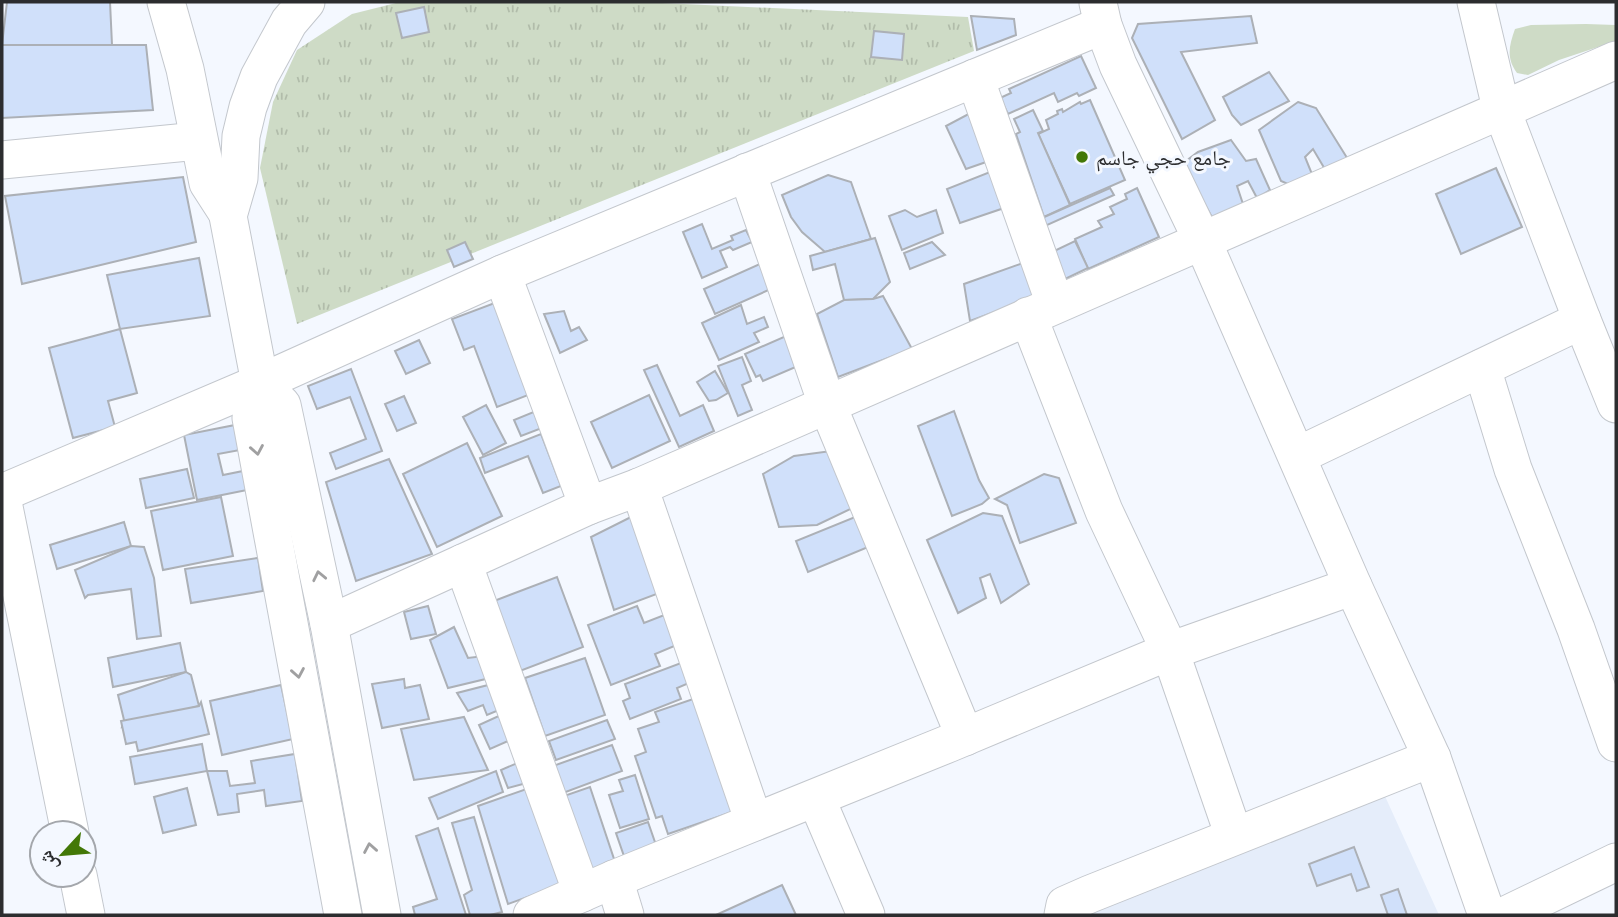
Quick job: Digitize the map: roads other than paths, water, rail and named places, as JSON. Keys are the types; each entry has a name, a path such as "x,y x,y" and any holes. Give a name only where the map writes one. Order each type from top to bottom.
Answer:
{"street":[{"path":"166,2 185,69 208,183 228,214 260,383 251,418 343,915"},
{"path":"228,214 239,178 241,136 248,107 272,49 306,2"},
{"path":"1476,2 1501,108 1616,404"},
{"path":"67,819 2,495 502,274 975,78 1101,13 1118,65 1202,240 1353,586 1432,758 1487,915"},
{"path":"329,624 588,506 639,487 1616,60"},
{"path":"975,78 1104,511 1170,651 1234,836"},
{"path":"2,160 198,141"},
{"path":"747,173 827,404 965,737"},
{"path":"502,274 588,506"},
{"path":"1297,456 1582,320"},
{"path":"1482,368 1513,470 1576,629 1616,743"},
{"path":"260,383 282,405 329,624 382,915"},
{"path":"639,487 754,822"},
{"path":"464,563 598,886 625,915"},
{"path":"533,915 1170,651 1353,586"},
{"path":"1063,915 1065,905 1432,758"},
{"path":"816,798 866,915"},
{"path":"1506,915 1616,863"},
{"path":"81,889 86,915"}],"place":[{"name":"جامع حجي جاسم","path":"1082,157"}]}
